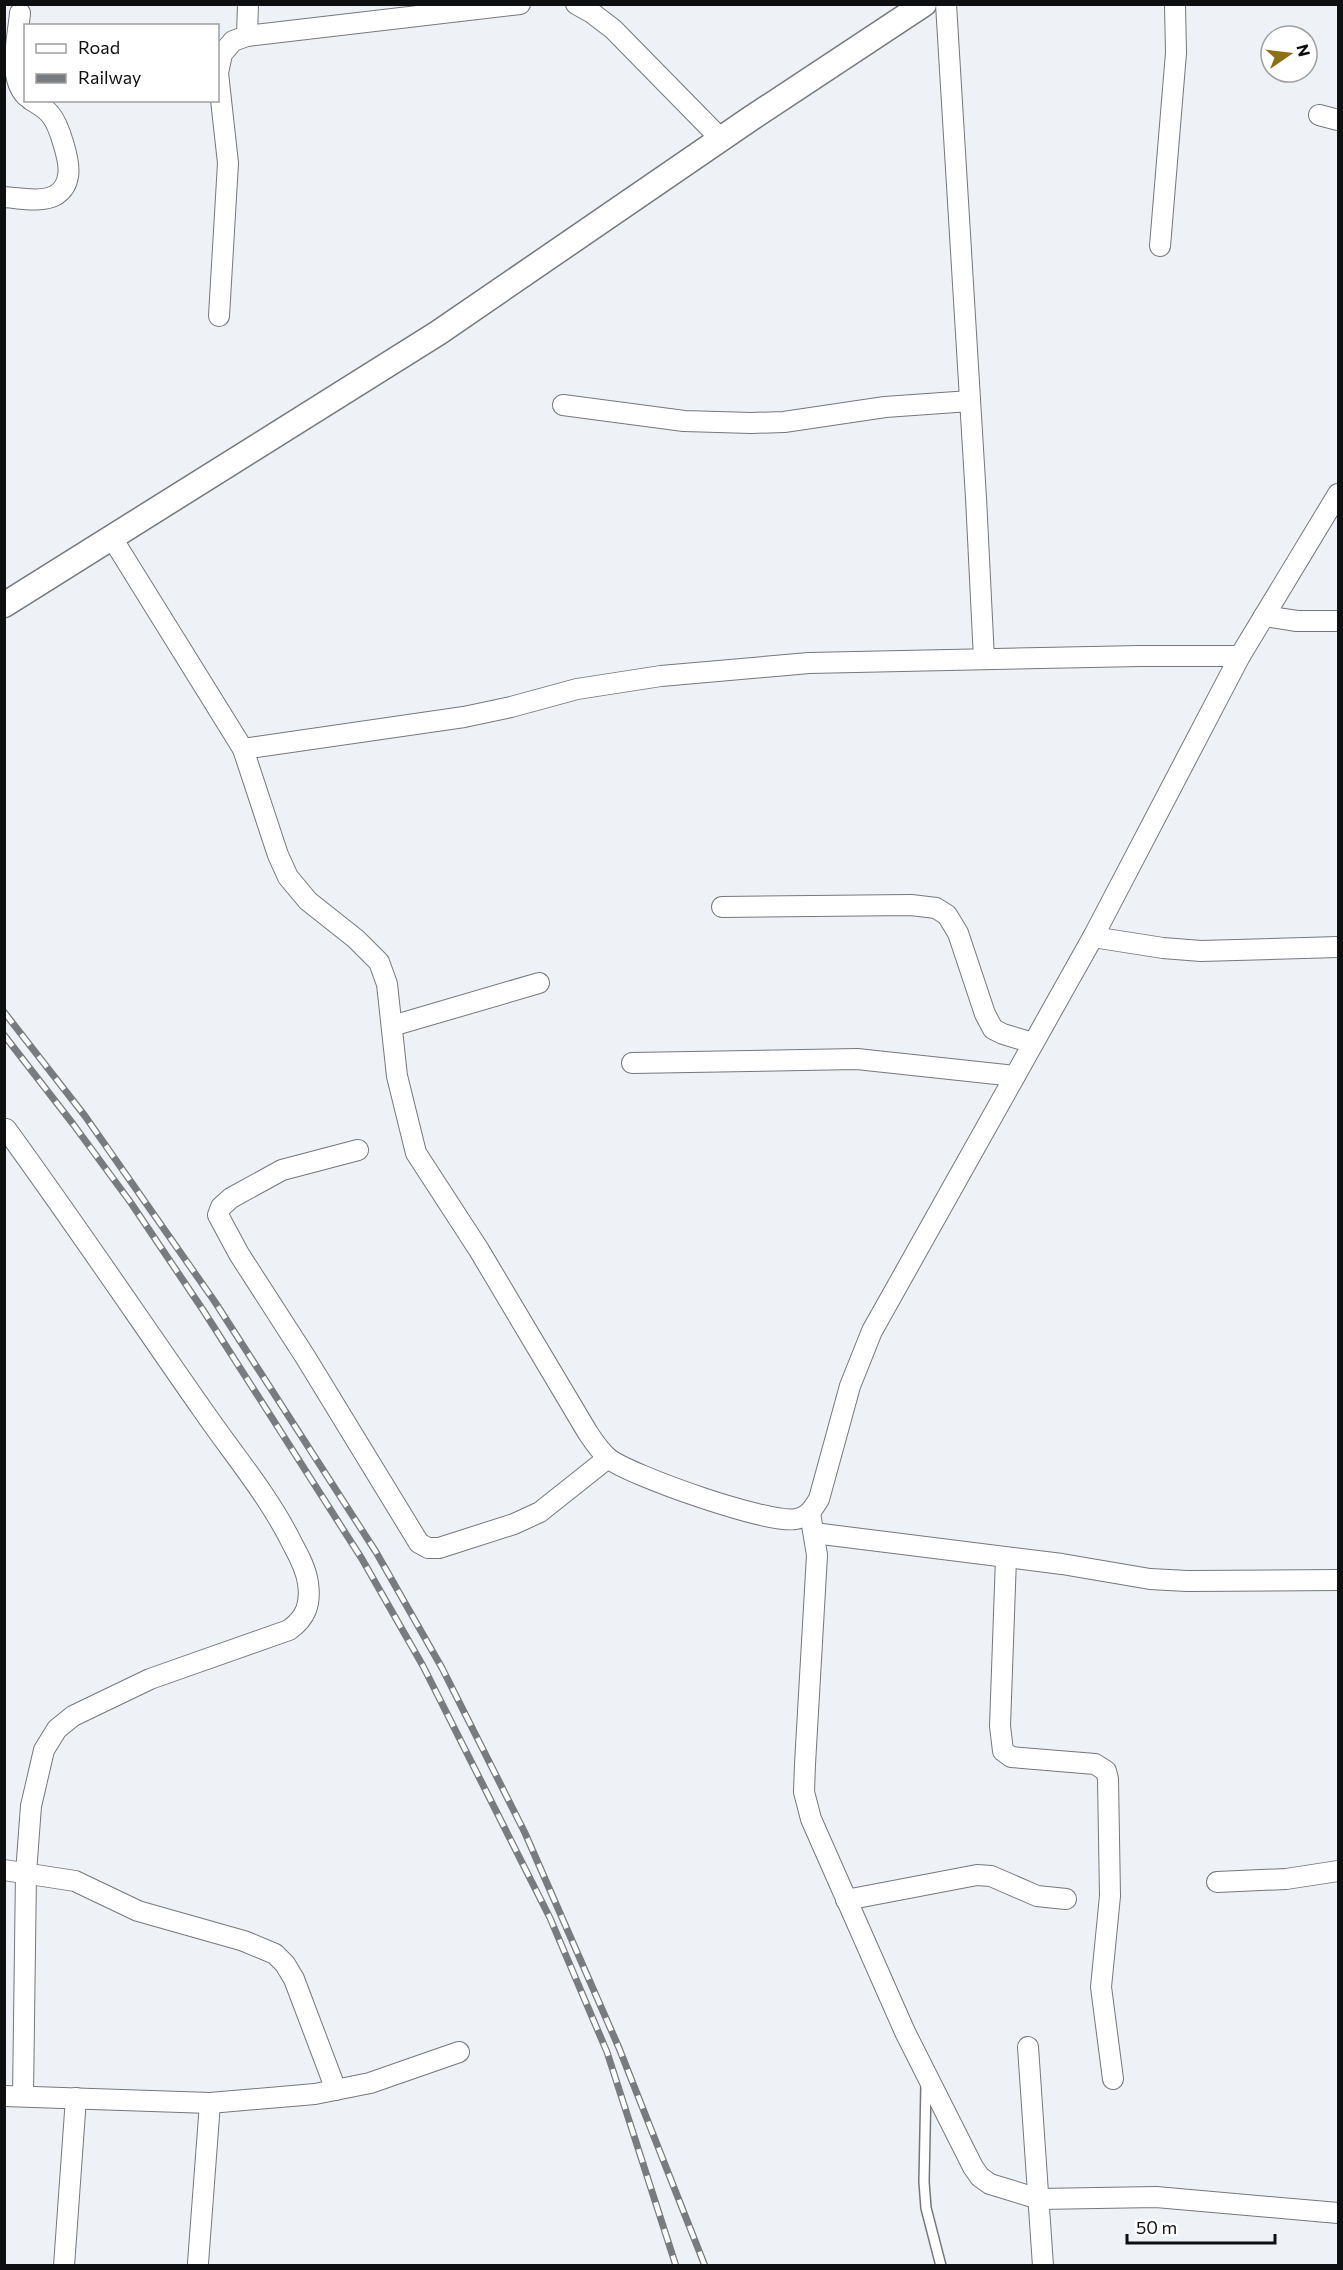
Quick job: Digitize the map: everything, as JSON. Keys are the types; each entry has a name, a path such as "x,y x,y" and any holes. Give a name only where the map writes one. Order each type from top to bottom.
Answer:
{"street":[{"path":"248,36 249,4"},
{"path":"219,68 222,54 233,41 248,36 520,4"},
{"path":"576,4 613,29 721,139"},
{"path":"4,605 438,333 721,139 924,4"},
{"path":"946,4 984,659"},
{"path":"1160,246 1176,53 1175,4"},
{"path":"20,13 15,67 19,89 24,94"},
{"path":"219,82 228,163 219,316"},
{"path":"4,196 43,199 55,196 64,188 69,176 57,126 51,114 34,102"},
{"path":"563,405 684,421 751,423 784,422 885,406 970,401"},
{"path":"112,538 243,749 278,855 288,877 308,902 356,939 379,962 386,976 397,1076 416,1153 479,1250 597,1447 608,1458 632,1471 741,1511 786,1520 799,1519 810,1513 819,1499 850,1386 872,1331 1093,937 1240,656 1338,494"},
{"path":"1264,616 1297,621 1338,621"},
{"path":"243,749 464,717 577,689 651,677 808,663 1240,656"},
{"path":"722,907 911,905 936,908 947,915 958,933 985,1014 993,1029 1033,1043"},
{"path":"1093,937 1163,948 1201,951 1338,947"},
{"path":"392,1026 539,983"},
{"path":"632,1063 857,1059 1015,1076"},
{"path":"6,1129 85,1237 202,1410 280,1517 301,1560 308,1583 307,1609 301,1622 289,1630 150,1678 73,1716 57,1729 44,1750 31,1806 14,2096 210,2103 315,2094 370,2084 459,2052"},
{"path":"358,1150 282,1170 231,1198 221,1206 219,1215 239,1254 306,1358 419,1543 428,1548 439,1548 514,1524 540,1512 608,1458"},
{"path":"810,1513 817,1555 804,1792 811,1820 905,2032 973,2168 980,2177 1000,2187 1039,2199 1156,2197 1338,2213"},
{"path":"814,1533 1062,1564 1150,1579 1187,1581 1338,1580"},
{"path":"1006,1558 1000,1726 1003,1751 1011,1757 1095,1764 1106,1771 1108,1779 1110,1896 1101,1987 1113,2079"},
{"path":"4,1870 75,1881 138,1911 220,1933 275,1954 285,1964 298,1987 336,2090"},
{"path":"1217,1882 1286,1879 1338,1871"},
{"path":"846,1900 977,1875 991,1876 1037,1896 1066,1899"},
{"path":"1029,2047 1043,2265"},
{"path":"64,2265 76,2098"},
{"path":"198,2263 210,2103"}],"lane":[{"path":"927,2076 926,2208 941,2265"}],"railway":[{"path":"4,1012 85,1116 215,1302 376,1552 442,1668 525,1833 619,2048 705,2266"},
{"path":"4,1035 131,1203 203,1310 362,1559 423,1666 550,1918 607,2052 676,2266"}]}
